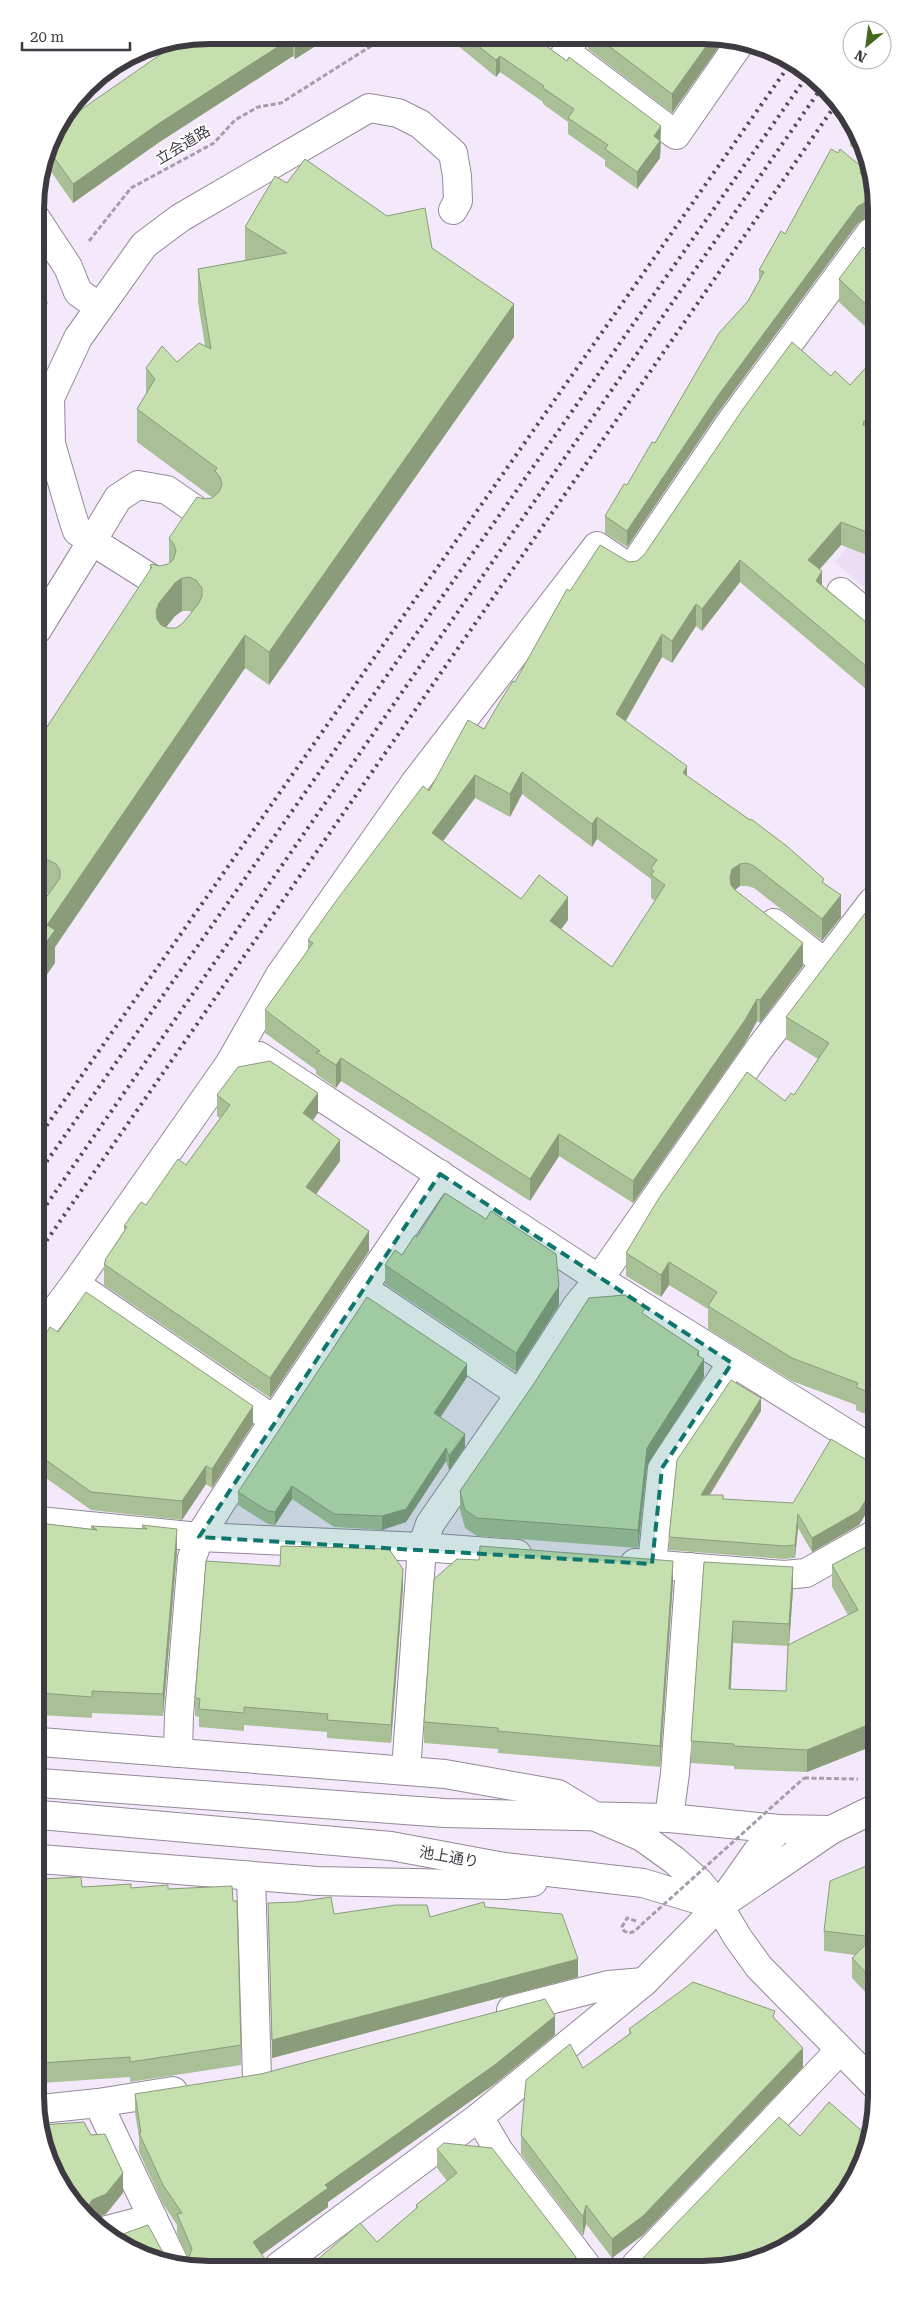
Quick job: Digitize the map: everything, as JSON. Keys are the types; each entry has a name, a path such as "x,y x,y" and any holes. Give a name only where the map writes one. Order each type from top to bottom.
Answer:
{"street":[{"path":"571,44 566,52 676,135 737,47"},
{"path":"160,584 77,531 51,444 50,398 78,338 144,245 180,218 369,108 398,113 420,124 453,152 457,176 458,201 453,210"},
{"path":"44,229 68,267 78,292 99,307"},
{"path":"44,1325 230,1063 280,975 414,784 598,546 631,568 730,423 868,236"},
{"path":"44,619 118,498 138,485 167,490 206,517"},
{"path":"841,592 868,615"},
{"path":"752,907 825,964"},
{"path":"406,1770 422,1547 430,1524 520,1394 576,1306 600,1280 760,1048 868,908"},
{"path":"230,1063 259,1056 600,1280 732,1363 807,1418 868,1448"},
{"path":"178,1752 179,1714 192,1558 199,1537 274,1420 440,1174"},
{"path":"75,1284 274,1420"},
{"path":"363,1288 520,1394"},
{"path":"652,1564 662,1468 732,1363"},
{"path":"44,1522 199,1537 422,1547 537,1556"},
{"path":"614,1561 784,1575 806,1573 868,1538"},
{"path":"669,1818 675,1773 690,1567"},
{"path":"44,1742 406,1770 445,1774 558,1794 598,1818 642,1837 674,1860 699,1882 719,1906 738,1938 759,1967 868,2078"},
{"path":"44,1783 445,1813 598,1818 669,1818 779,1829 830,1830"},
{"path":"719,1906 830,1830 868,1812"},
{"name":"池上通り","path":"52,1816 391,1846 504,1867 643,1883 719,1906"},
{"path":"286,2261 479,2117 644,1982 719,1906 757,1852 779,1829"},
{"path":"44,1859 251,1876 393,1884 506,1885 589,1876"},
{"path":"251,1876 257,2078"},
{"path":"482,2018 608,1985 644,1982"},
{"path":"640,2261 840,2050"},
{"path":"229,2082 257,2078 285,2070"},
{"path":"45,2108 98,2103 201,2087"},
{"path":"98,2103 171,2257"},
{"path":"479,2117 499,2151 583,2261"},
{"path":"111,2229 153,2218"}],"path":[{"name":"立会道路","path":"44,309 68,267 131,188 214,144 235,120 258,107 281,103 374,44"},
{"path":"636,1921 627,1918 622,1927 624,1931 634,1932 804,1778 864,1779"}],"highlighted area":[{"path":"440,1174 732,1363 662,1468 652,1564 199,1537"}],"shaded area":[{"path":"868,520 868,591 835,562"}],"building":[{"path":"198,44 282,44 158,124 73,184 53,156 66,126 73,115 169,48"},
{"path":"476,44 544,44 567,61 569,57 661,126 654,136 660,141 637,172 605,149 608,145 568,118 574,109 500,56 496,60"},
{"path":"606,44 708,44 672,94"},
{"path":"831,149 838,153 840,149 863,168 860,173 865,177 868,201 858,206 717,397 627,531 605,516 624,484 627,485 652,442 655,443 719,333 748,301 764,272 759,270 781,231 785,234"},
{"path":"305,159 387,216 425,208 432,248 514,304 269,652 245,635 47,925 55,930 44,946 44,897 48,895 60,878 60,870 56,864 44,860 44,731 152,567 150,566 151,564 160,566 168,564 173,560 176,551 174,544 169,538 197,497 204,499 212,498 219,492 222,485 220,477 215,471 217,468 137,409 155,379 146,368 162,346 177,362 199,343 211,349 198,269 287,253 245,227 275,176 287,183","holes":["189,577 196,580 202,588 202,596 199,603 183,623 176,628 168,628 161,625 157,619 156,611 159,603 175,583 182,578"]},
{"path":"863,247 868,252 868,306 839,279"},
{"path":"792,342 831,376 835,371 850,385 868,365 868,422 864,421 863,425 868,427 868,532 841,522 808,560 822,571 816,581 868,624 868,668 740,560 702,609 696,604 672,641 662,634 616,714 687,766 683,773 751,819 788,847 824,879 822,882 841,895 822,919 754,866 747,863 740,864 732,869 731,885 735,890 803,943 760,1000 757,999 745,1020 633,1181 559,1134 530,1179 341,1058 336,1065 316,1052 320,1051 265,1010 313,943 308,940 339,897 423,786 429,791 468,720 484,729 513,681 515,682 567,589 570,591 600,545 629,562 637,561 644,555 743,409","holes":["522,772 592,824 597,817 657,860 651,868 654,871 651,875 665,885 612,967 550,921 568,897 539,875 521,899 432,833 475,775 510,794"]},
{"path":"866,912 868,914 868,1392 856,1387 858,1383 792,1358 708,1306 717,1292 669,1262 661,1275 626,1253 659,1198 747,1072 785,1101 791,1093 794,1095 829,1043 786,1017"},
{"path":"270,1061 318,1093 303,1113 340,1140 306,1187 369,1231 270,1378 104,1264 127,1227 124,1226 141,1202 146,1205 178,1159 186,1165 230,1105 217,1095 238,1067"},
{"path":"445,1193 486,1219 491,1211 556,1254 559,1286 516,1353 385,1265 395,1250 402,1255 415,1235 417,1237"},
{"path":"86,1292 253,1406 212,1469 206,1466 182,1501 91,1492 44,1459 44,1336 50,1327 58,1332"},
{"path":"625,1295 645,1308 642,1313 699,1351 697,1355 704,1359 647,1448 638,1530 477,1518 465,1510 460,1491 533,1385 589,1298"},
{"path":"367,1297 467,1364 434,1413 465,1434 449,1456 446,1448 406,1509 382,1516 334,1514 292,1486 275,1512 268,1511 238,1492"},
{"path":"731,1380 761,1398 701,1495 723,1495 723,1499 793,1503 831,1439 868,1461 868,1496 859,1511 812,1538 798,1514 795,1545 784,1546 669,1537 677,1460"},
{"path":"44,1524 97,1530 91,1526 147,1529 142,1525 177,1529 163,1694 92,1691 92,1697 44,1693"},
{"path":"281,1546 389,1549 403,1569 391,1725 327,1720 328,1714 244,1707 244,1713 199,1709 200,1699 195,1698 206,1561 280,1566"},
{"path":"480,1546 673,1561 660,1746 498,1731 498,1728 424,1722 434,1579 457,1559 479,1560"},
{"path":"868,1546 868,1725 807,1750 734,1746 734,1744 691,1741 704,1562 793,1567 789,1624 733,1621 729,1689 786,1691 788,1645 858,1610 832,1565"},
{"path":"868,1865 868,1936 824,1931 830,1881"},
{"path":"81,1877 82,1887 131,1884 131,1888 168,1885 168,1889 232,1886 233,1901 237,1901 241,2045 130,2062 130,2057 44,2063 44,1879"},
{"path":"331,1897 334,1914 396,1905 427,1905 430,1917 484,1902 485,1907 562,1914 578,1959 272,2040 268,1903 296,1902"},
{"path":"868,1942 868,1975 852,1958"},
{"path":"693,1982 775,2011 773,2017 803,2048 643,2216 612,2239 586,2205 583,2217 521,2135 526,2080 570,2044 583,2068 631,2033 629,2029"},
{"path":"545,1999 555,2016 496,2064 325,2185 328,2188 253,2242 266,2261 185,2260 189,2257 192,2249 177,2214 182,2213 163,2185 139,2133 141,2133 135,2094 261,2074"},
{"path":"829,2102 864,2133 856,2159 846,2179 820,2213 804,2227 766,2249 746,2256 725,2260 642,2261 779,2117 800,2136"},
{"path":"84,2122 91,2135 105,2134 123,2173 106,2194 92,2200 88,2208 66,2179 56,2159 46,2125"},
{"path":"444,2143 492,2148 576,2257 575,2261 316,2261 360,2223 377,2242 418,2207 416,2205 457,2173 437,2149"},
{"path":"148,2225 164,2254 136,2244 120,2235"}],"railway":[{"path":"44,1129 788,67"},
{"path":"44,1165 805,79"},
{"path":"44,1208 819,91"},
{"path":"44,1244 834,108"}]}
